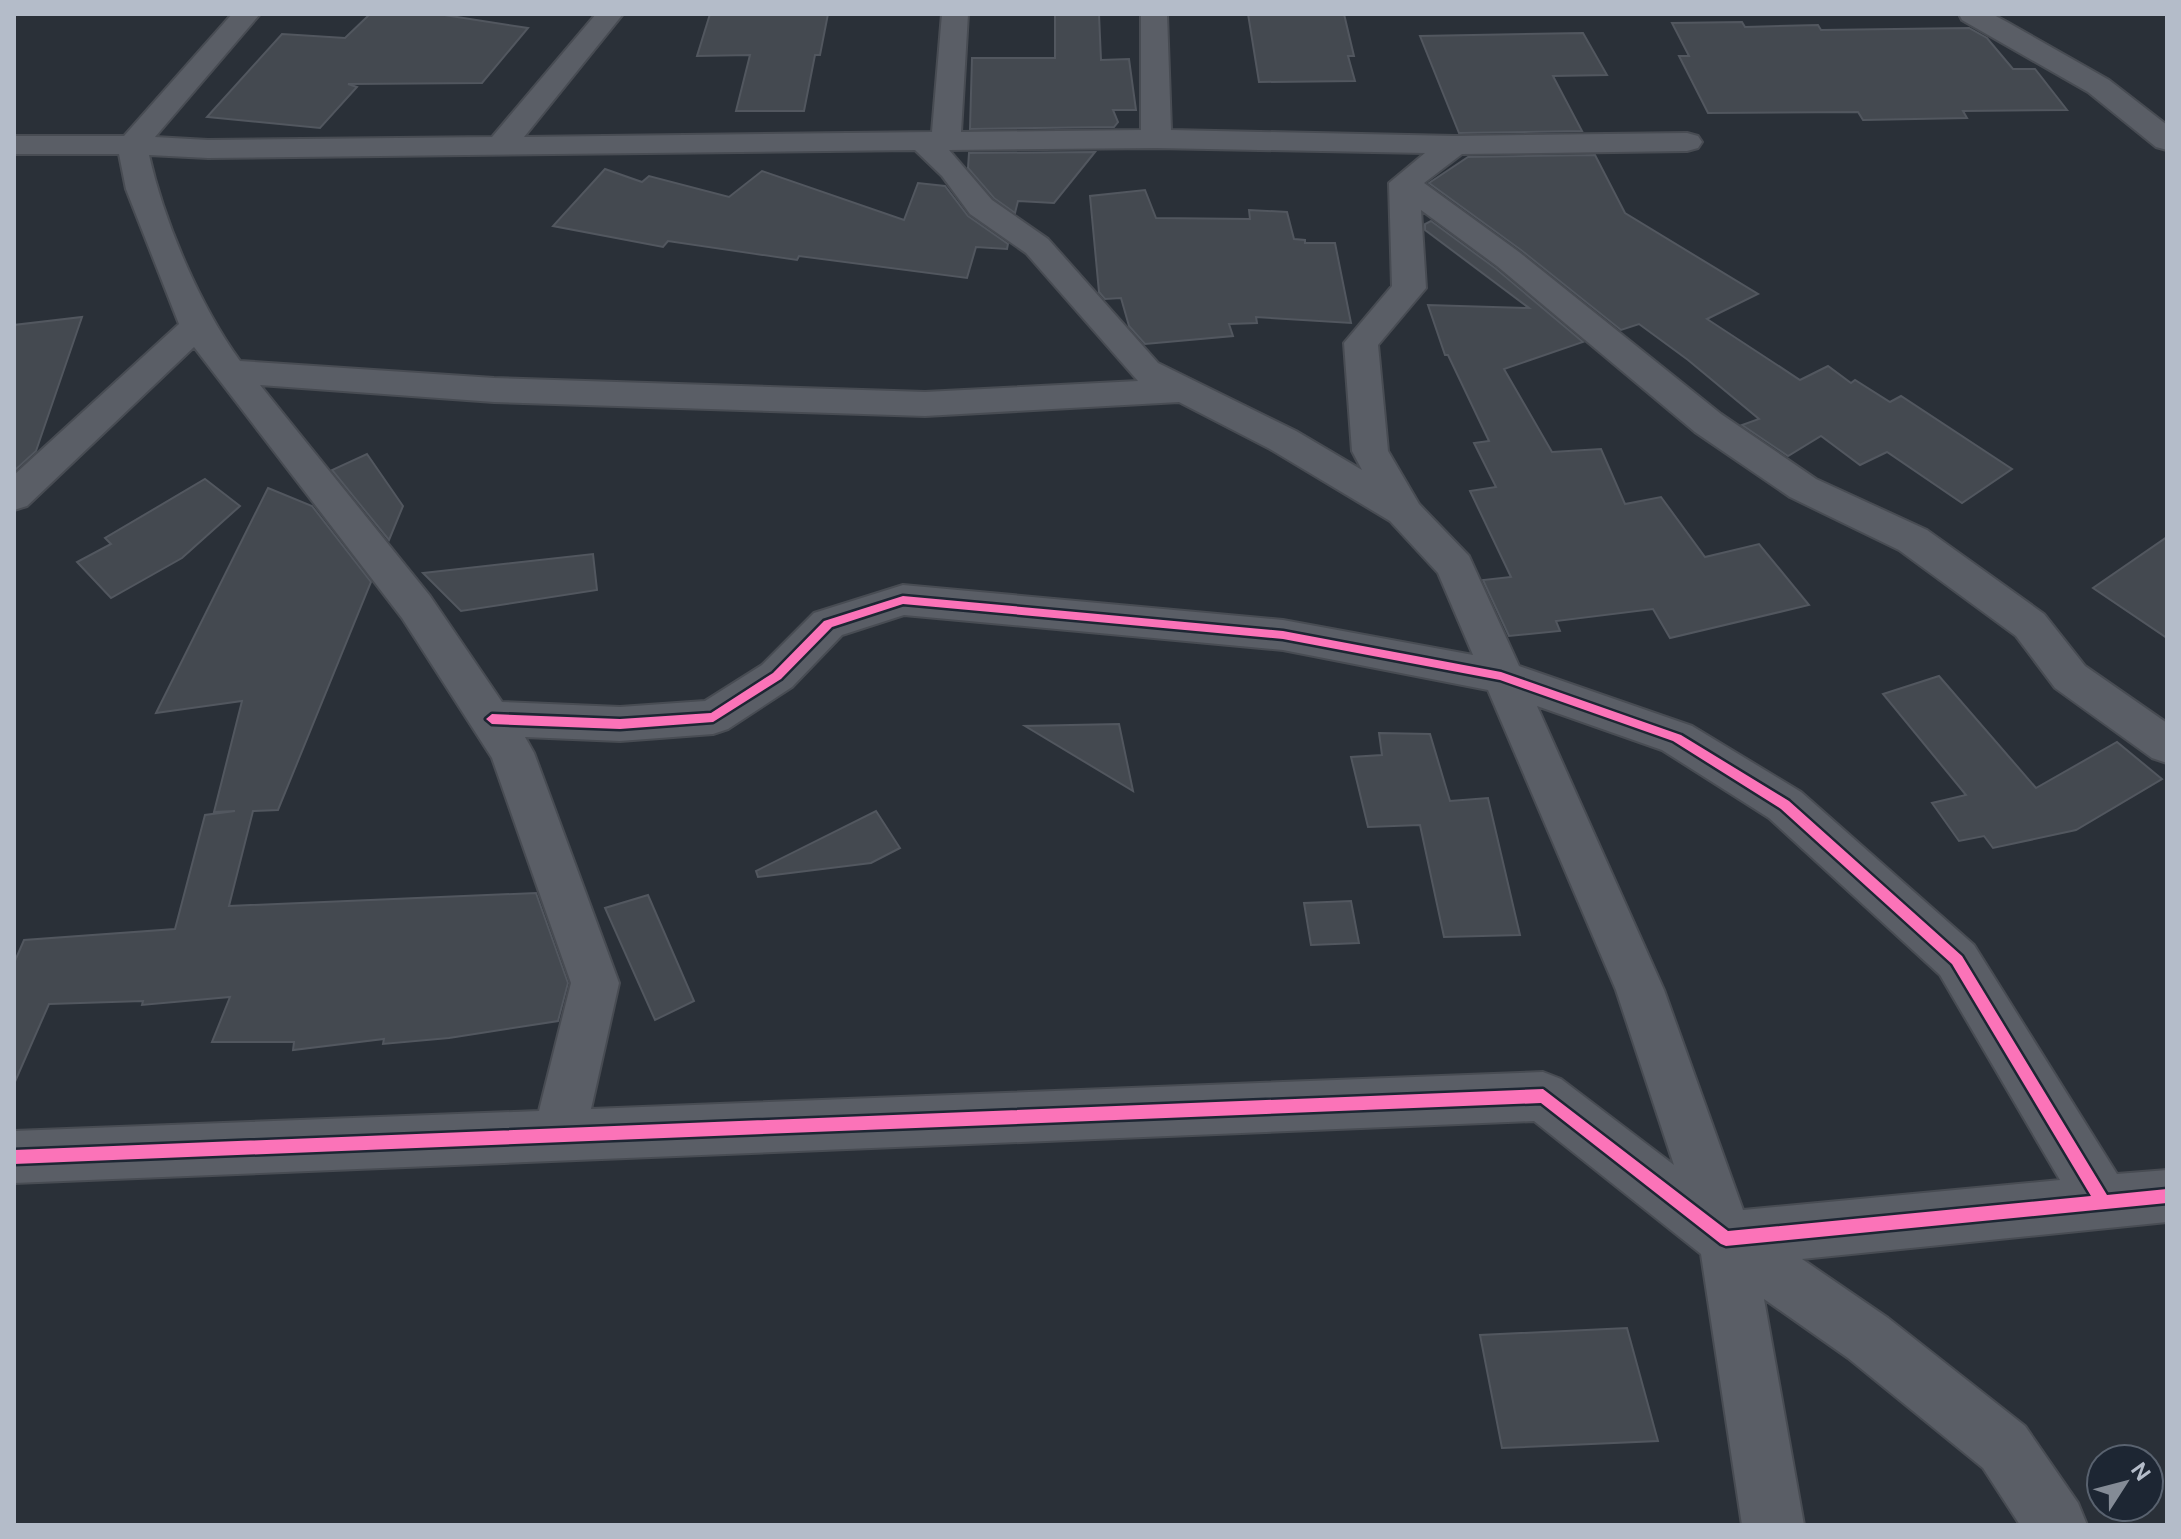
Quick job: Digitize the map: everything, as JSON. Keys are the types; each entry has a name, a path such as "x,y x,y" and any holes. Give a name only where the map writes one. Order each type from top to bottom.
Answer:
{"street":[{"path":"132,145 247,14"},
{"path":"502,144 610,14"},
{"path":"955,14 934,141 981,207 1037,246 1146,371 1283,440 1405,513"},
{"path":"1154,14 1156,139"},
{"path":"1972,14 2072,68 2134,109 2165,137"},
{"path":"14,145 132,145 208,149 1156,139 1455,145 1687,142"},
{"path":"132,145 141,189 197,326 229,372 290,444 416,607 512,753 595,983 559,1134"},
{"path":"1404,183 1455,145"},
{"path":"1404,183 1409,288 1361,343 1370,451 1405,513 1455,566 1640,990 1726,1239 1773,1525"},
{"path":"1404,183 1508,259 1708,423 1803,488 1913,540 2030,625 2070,677 2167,746"},
{"path":"14,497 197,326"},
{"path":"229,372 494,390 925,404 1187,390"},
{"path":"492,719 620,724 713,717 777,676 828,624 903,600 1283,635 1501,676 1677,738 1785,805 1957,960 2103,1202"},
{"path":"14,1157 1543,1096 1726,1239 1868,1338 2004,1447 2056,1525"},
{"path":"1726,1239 2167,1196"}],"building":[{"path":"370,14 438,14 528,28 482,83 348,84 357,87 320,128 207,117 282,34 345,38"},
{"path":"710,14 828,14 820,55 815,55 804,111 736,111 750,55 697,56"},
{"path":"1055,14 1099,14 1101,60 1129,59 1136,110 1113,110 1118,122 1114,127 970,129 972,58 1055,58"},
{"path":"1248,14 1344,14 1354,56 1348,56 1355,81 1259,82"},
{"path":"1742,22 1745,27 1818,25 1821,30 1969,28 1987,38 2013,69 2035,69 2067,110 1963,111 1967,118 1863,120 1858,112 1708,113 1679,56 1689,56 1672,23"},
{"path":"1583,33 1607,75 1553,76 1582,131 1459,133 1420,36"},
{"path":"1095,152 1054,203 1018,201 1015,213 994,198 968,168 969,153"},
{"path":"1595,155 1625,213 1758,294 1707,319 1800,380 1828,366 1851,383 1855,380 1890,402 1901,396 2012,469 1962,503 1887,452 1860,465 1821,436 1788,456 1742,425 1759,419 1688,360 1639,324 1621,330 1521,250 1429,183 1468,157"},
{"path":"605,169 642,182 649,176 729,197 762,171 904,220 918,183 945,186 968,216 1008,244 1007,249 976,247 967,278 799,256 797,260 668,241 663,247 553,226"},
{"path":"1145,190 1156,218 1250,219 1249,210 1287,212 1294,239 1305,240 1305,243 1335,243 1351,323 1256,317 1257,323 1229,324 1233,336 1145,344 1129,326 1121,298 1105,299 1099,292 1090,196"},
{"path":"1431,221 1495,268 1583,342 1504,369 1552,452 1601,449 1625,504 1661,497 1705,557 1759,544 1809,605 1670,638 1653,609 1556,621 1560,631 1509,636 1483,580 1511,577 1470,491 1496,487 1474,443 1489,441 1448,355 1445,355 1428,305 1529,308 1425,230 1425,224"},
{"path":"82,317 36,451 14,471 14,325"},
{"path":"367,454 403,506 389,540 332,470"},
{"path":"205,479 240,506 182,558 111,598 77,562 111,544 105,538"},
{"path":"268,488 312,506 371,582 278,810 253,811 229,906 536,893 568,983 558,1021 449,1038 383,1044 384,1039 293,1050 294,1042 212,1042 230,997 142,1005 143,1001 49,1004 14,1084 14,963 24,940 175,929 205,815 235,811 214,812 242,701 156,713"},
{"path":"2167,537 2167,638 2093,588"},
{"path":"593,554 597,590 461,611 423,573"},
{"path":"1939,676 2036,788 2117,742 2162,779 2076,830 1993,848 1984,836 1959,841 1932,803 1966,795 1883,694"},
{"path":"1119,724 1133,791 1025,726"},
{"path":"1379,733 1430,734 1450,801 1488,798 1520,935 1444,937 1420,825 1368,827 1351,757 1382,755"},
{"path":"876,811 900,848 871,863 758,877 756,871"},
{"path":"648,895 694,1001 655,1020 605,908"},
{"path":"1351,901 1359,943 1311,945 1304,903"},
{"path":"1627,1328 1658,1441 1502,1448 1480,1335"}],"cycle path":[{"path":"492,719 620,724 713,717 777,676 828,624 903,600 1283,635 1501,676 1677,738 1785,805 1957,960 2103,1202"},
{"path":"14,1157 1543,1096 1726,1239 2167,1196"}]}
